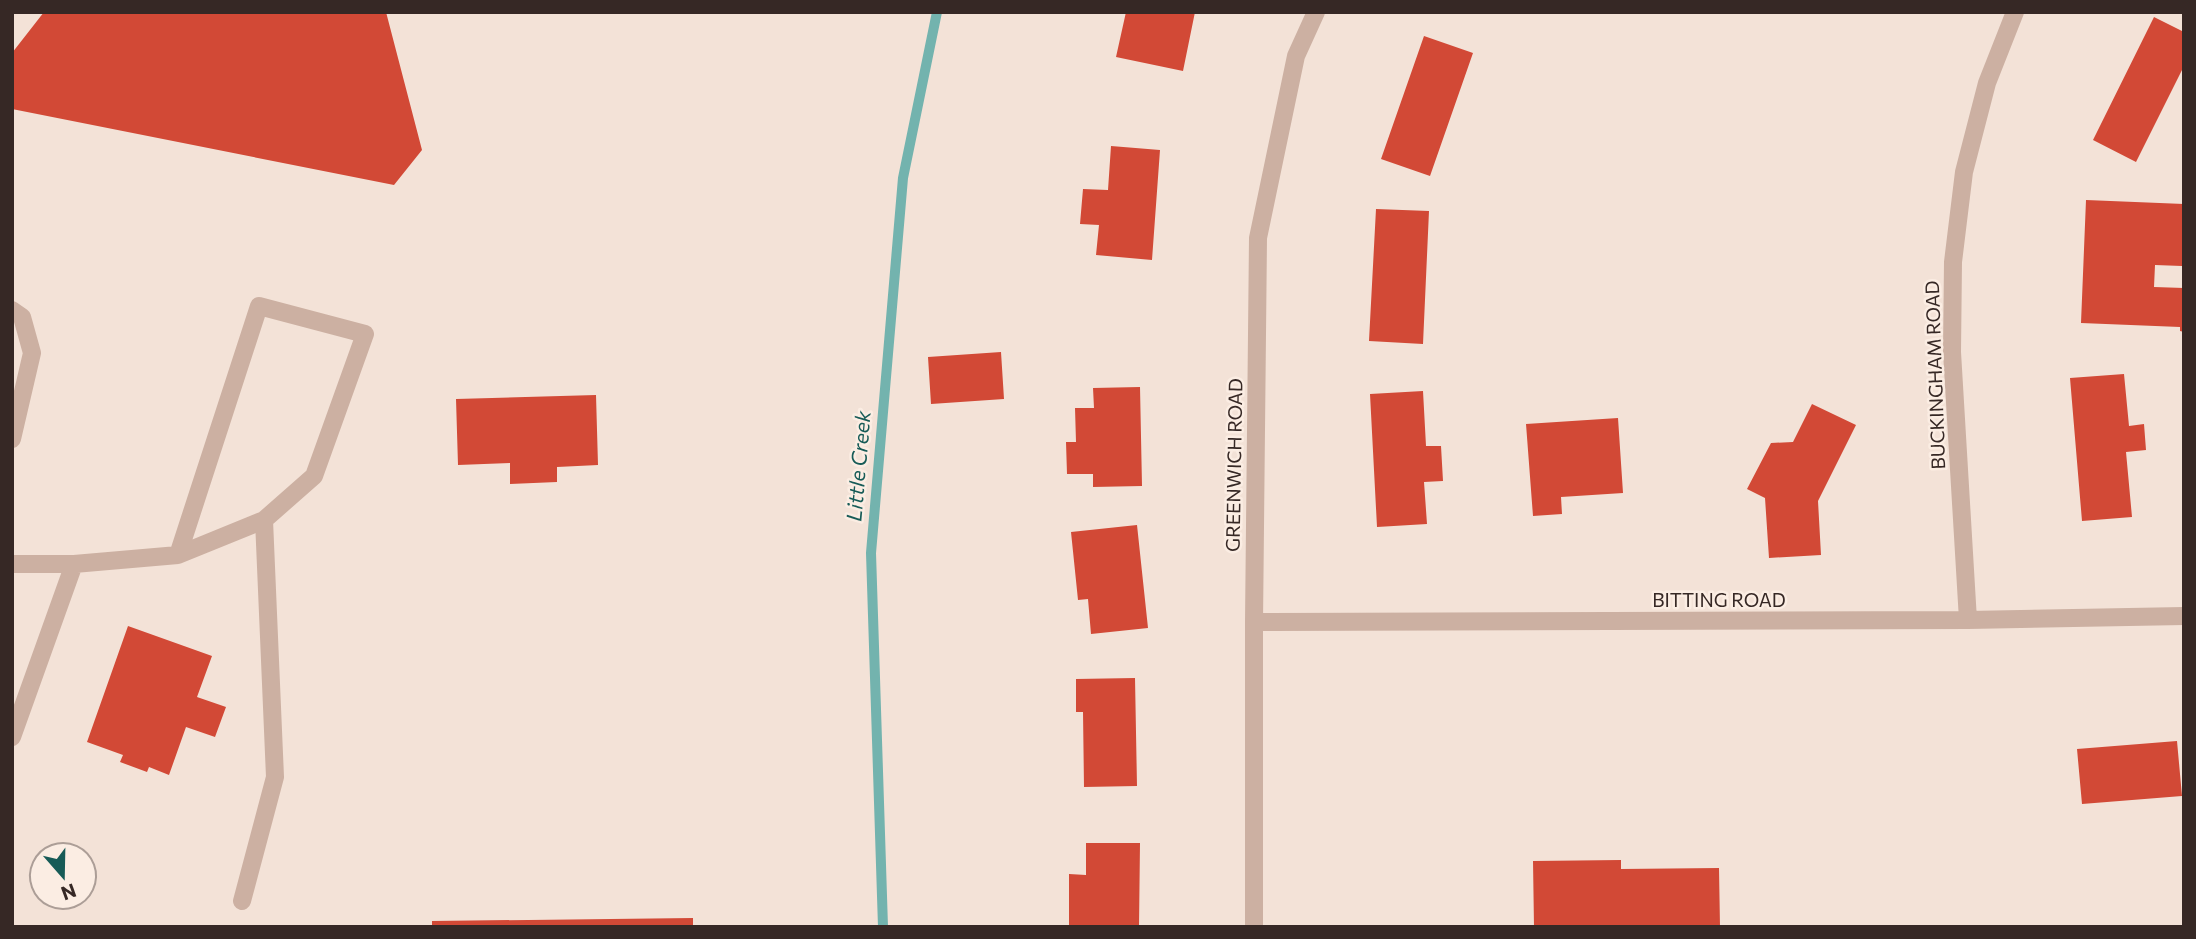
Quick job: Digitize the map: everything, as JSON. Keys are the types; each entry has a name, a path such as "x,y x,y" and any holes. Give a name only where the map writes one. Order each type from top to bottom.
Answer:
{"street":[{"name":"GREENWICH ROAD","path":"1254,927 1258,238 1296,56 1316,12"},
{"name":"BUCKINGHAM ROAD","path":"1968,620 1952,352 1953,262 1965,172 1980,109 1987,83 2015,12"},
{"path":"12,564 75,564 178,555 264,520 314,476 365,334 259,306 178,555"},
{"path":"12,310 22,317 32,354 12,439"},
{"path":"242,901 275,778 264,520"},
{"path":"12,737 75,564"},
{"name":"BITTING ROAD","path":"1254,622 1968,620 2184,616"}],"building":[{"path":"44,12 386,12 422,150 394,185 12,109 12,53"},
{"path":"1126,12 1195,12 1183,71 1116,57"},
{"path":"2154,17 2184,32 2184,66 2136,162 2093,140"},
{"path":"1424,36 1473,53 1430,176 1381,159"},
{"path":"1111,146 1160,150 1152,260 1096,255 1099,225 1080,224 1083,189 1108,190"},
{"path":"2086,200 2184,204 2182,266 2155,265 2154,287 2184,288 2184,332 2180,331 2180,327 2081,323"},
{"path":"1376,209 1429,211 1423,344 1369,341"},
{"path":"1001,352 1004,399 931,404 928,357"},
{"path":"2124,374 2129,426 2144,424 2146,450 2126,452 2132,517 2082,521 2070,378"},
{"path":"1140,387 1142,486 1093,487 1093,474 1067,474 1066,442 1076,442 1075,408 1094,408 1093,388"},
{"path":"1423,391 1426,446 1441,446 1443,481 1424,482 1427,524 1377,527 1370,394"},
{"path":"596,395 598,465 557,467 557,482 510,484 510,463 458,465 456,399"},
{"path":"1812,404 1856,425 1818,501 1821,555 1769,558 1765,498 1747,489 1771,443 1793,442"},
{"path":"1618,418 1623,493 1561,497 1562,514 1533,516 1526,424"},
{"path":"1137,525 1148,628 1091,634 1088,599 1078,600 1071,532"},
{"path":"128,626 212,656 197,697 226,707 215,737 186,727 169,775 149,767 147,772 120,762 123,755 87,742"},
{"path":"1135,678 1137,786 1084,787 1083,712 1076,712 1076,679"},
{"path":"2177,741 2182,796 2082,804 2077,749"},
{"path":"1086,843 1140,843 1139,927 1069,927 1069,874 1086,875"},
{"path":"1621,860 1621,869 1719,868 1720,927 1534,927 1533,861"},
{"path":"693,918 693,927 432,927 432,921"}],"waterway":[{"name":"Little Creek","path":"883,927 871,553 903,178 937,12"}]}
